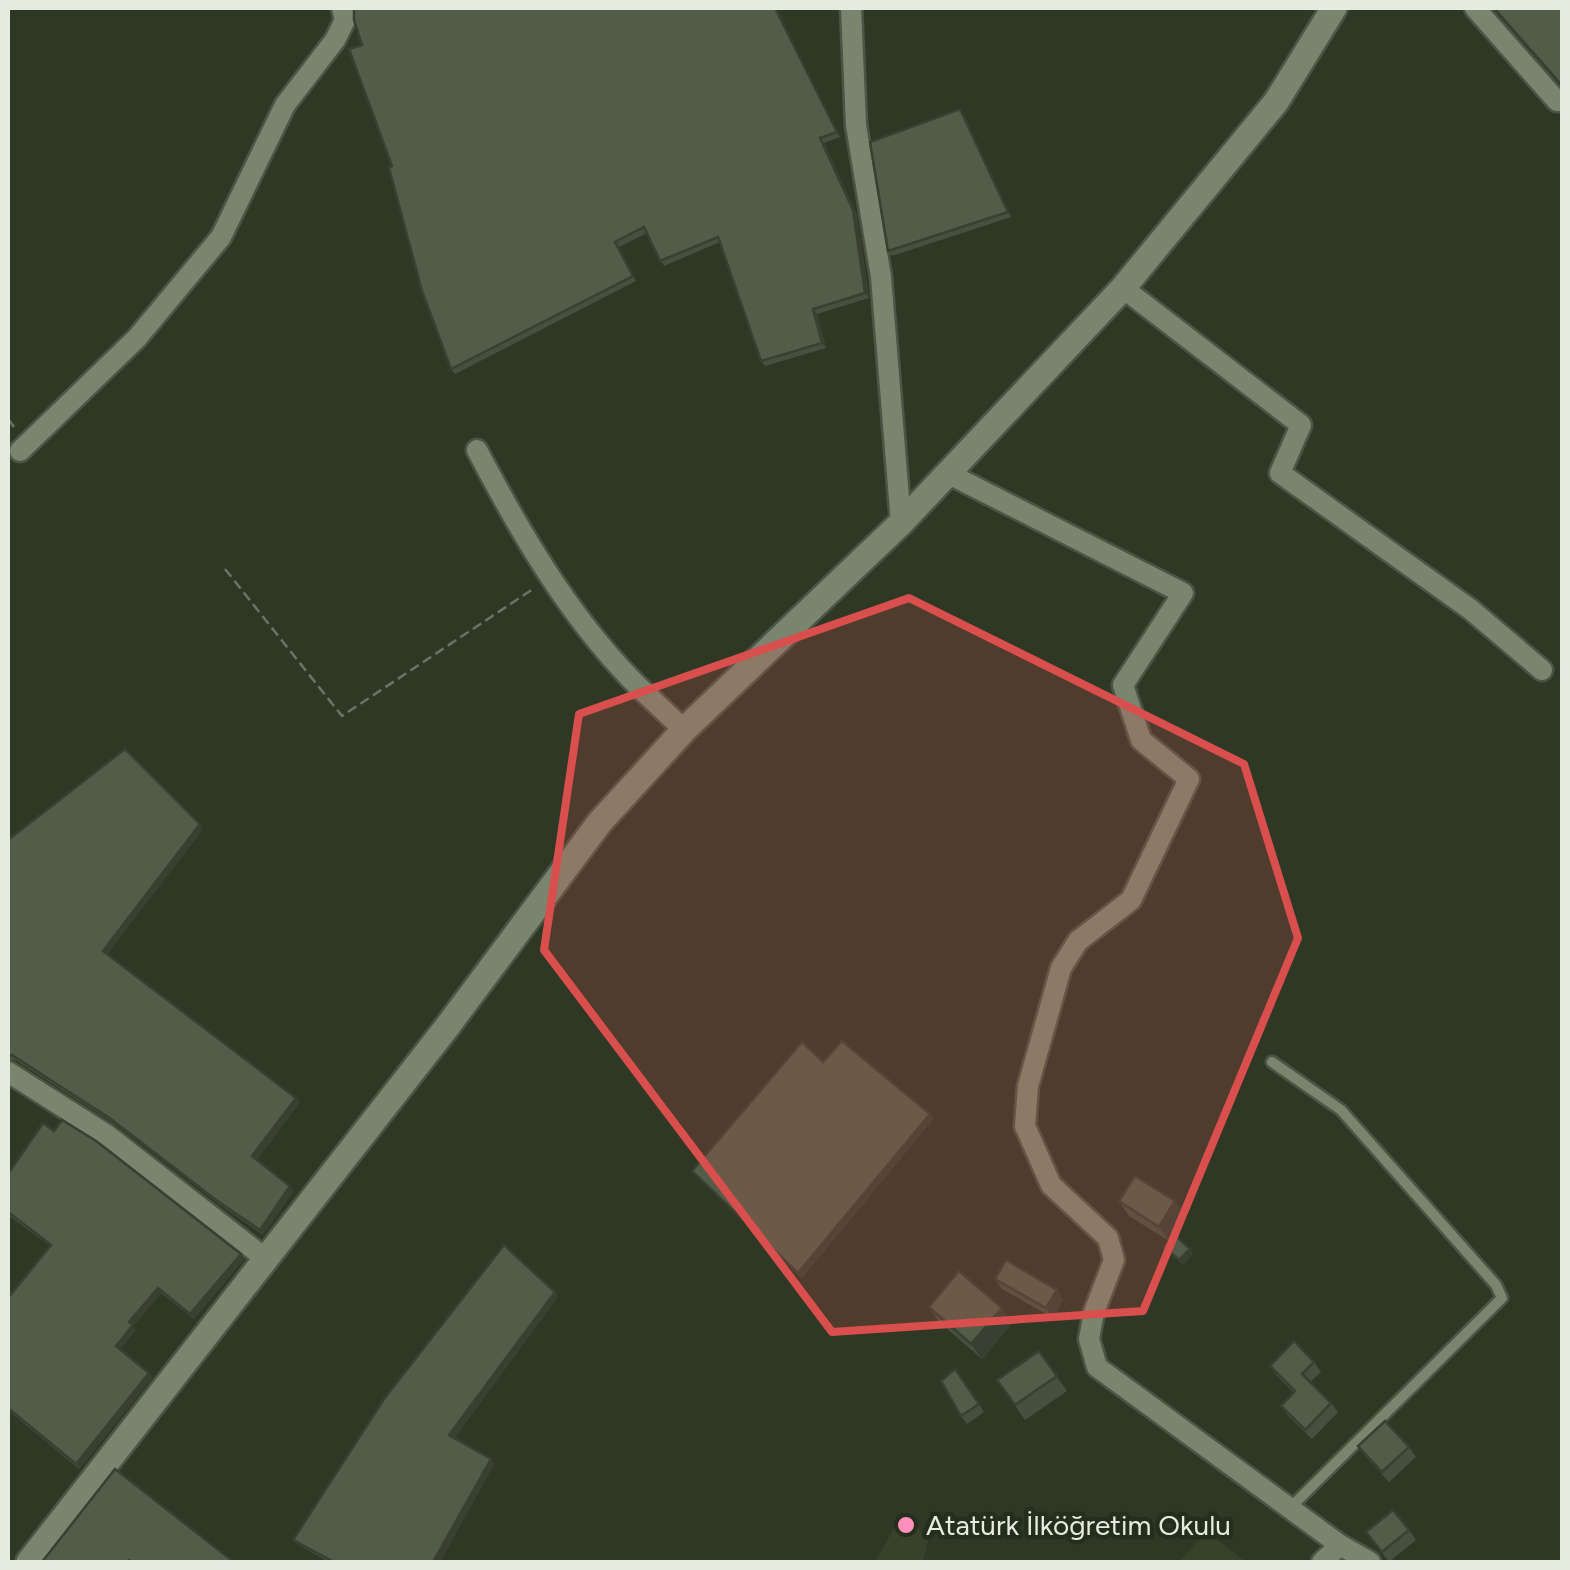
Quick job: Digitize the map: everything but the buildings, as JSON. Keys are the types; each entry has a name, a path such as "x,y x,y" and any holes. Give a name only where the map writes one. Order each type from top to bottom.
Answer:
{"street":[{"path":"20,451 137,338 221,237 285,105 335,40 345,20 342,8"},
{"path":"851,8 856,125 881,277 901,523"},
{"path":"29,1562 447,1026 600,822 684,730 949,474 1123,288 1276,102 1334,8"},
{"path":"1475,8 1557,101 1562,101"},
{"path":"1123,288 1301,425 1280,473 1470,609 1542,670"},
{"path":"477,450 512,517 550,577 627,675 684,730"},
{"path":"949,474 1183,594 1123,685 1141,740 1190,779 1131,900 1078,942 1061,968 1028,1086 1025,1126 1051,1185 1108,1238 1114,1260 1094,1312 1089,1339 1097,1366 1340,1545 1370,1562"},
{"path":"8,1072 106,1134 266,1260"},
{"path":"1322,1562 1340,1545"}],"lane":[{"path":"1272,1062 1341,1110 1496,1284 1502,1298 1290,1508"}],"path":[{"path":"224,569 342,716 550,577"}],"highlighted area":[{"path":"909,598 1244,764 1298,938 1143,1311 832,1332 544,950 579,714"}],"shaded area":[{"name":"Atatürk İlköğretim Okulu","path":"904,1511 928,1540 923,1562 875,1562"},
{"name":"Atatürk İlköğretim Okulu","path":"1207,1532 1246,1562 1179,1562"}],"place":[{"name":"Atatürk İlköğretim Okulu","path":"906,1525"}]}
